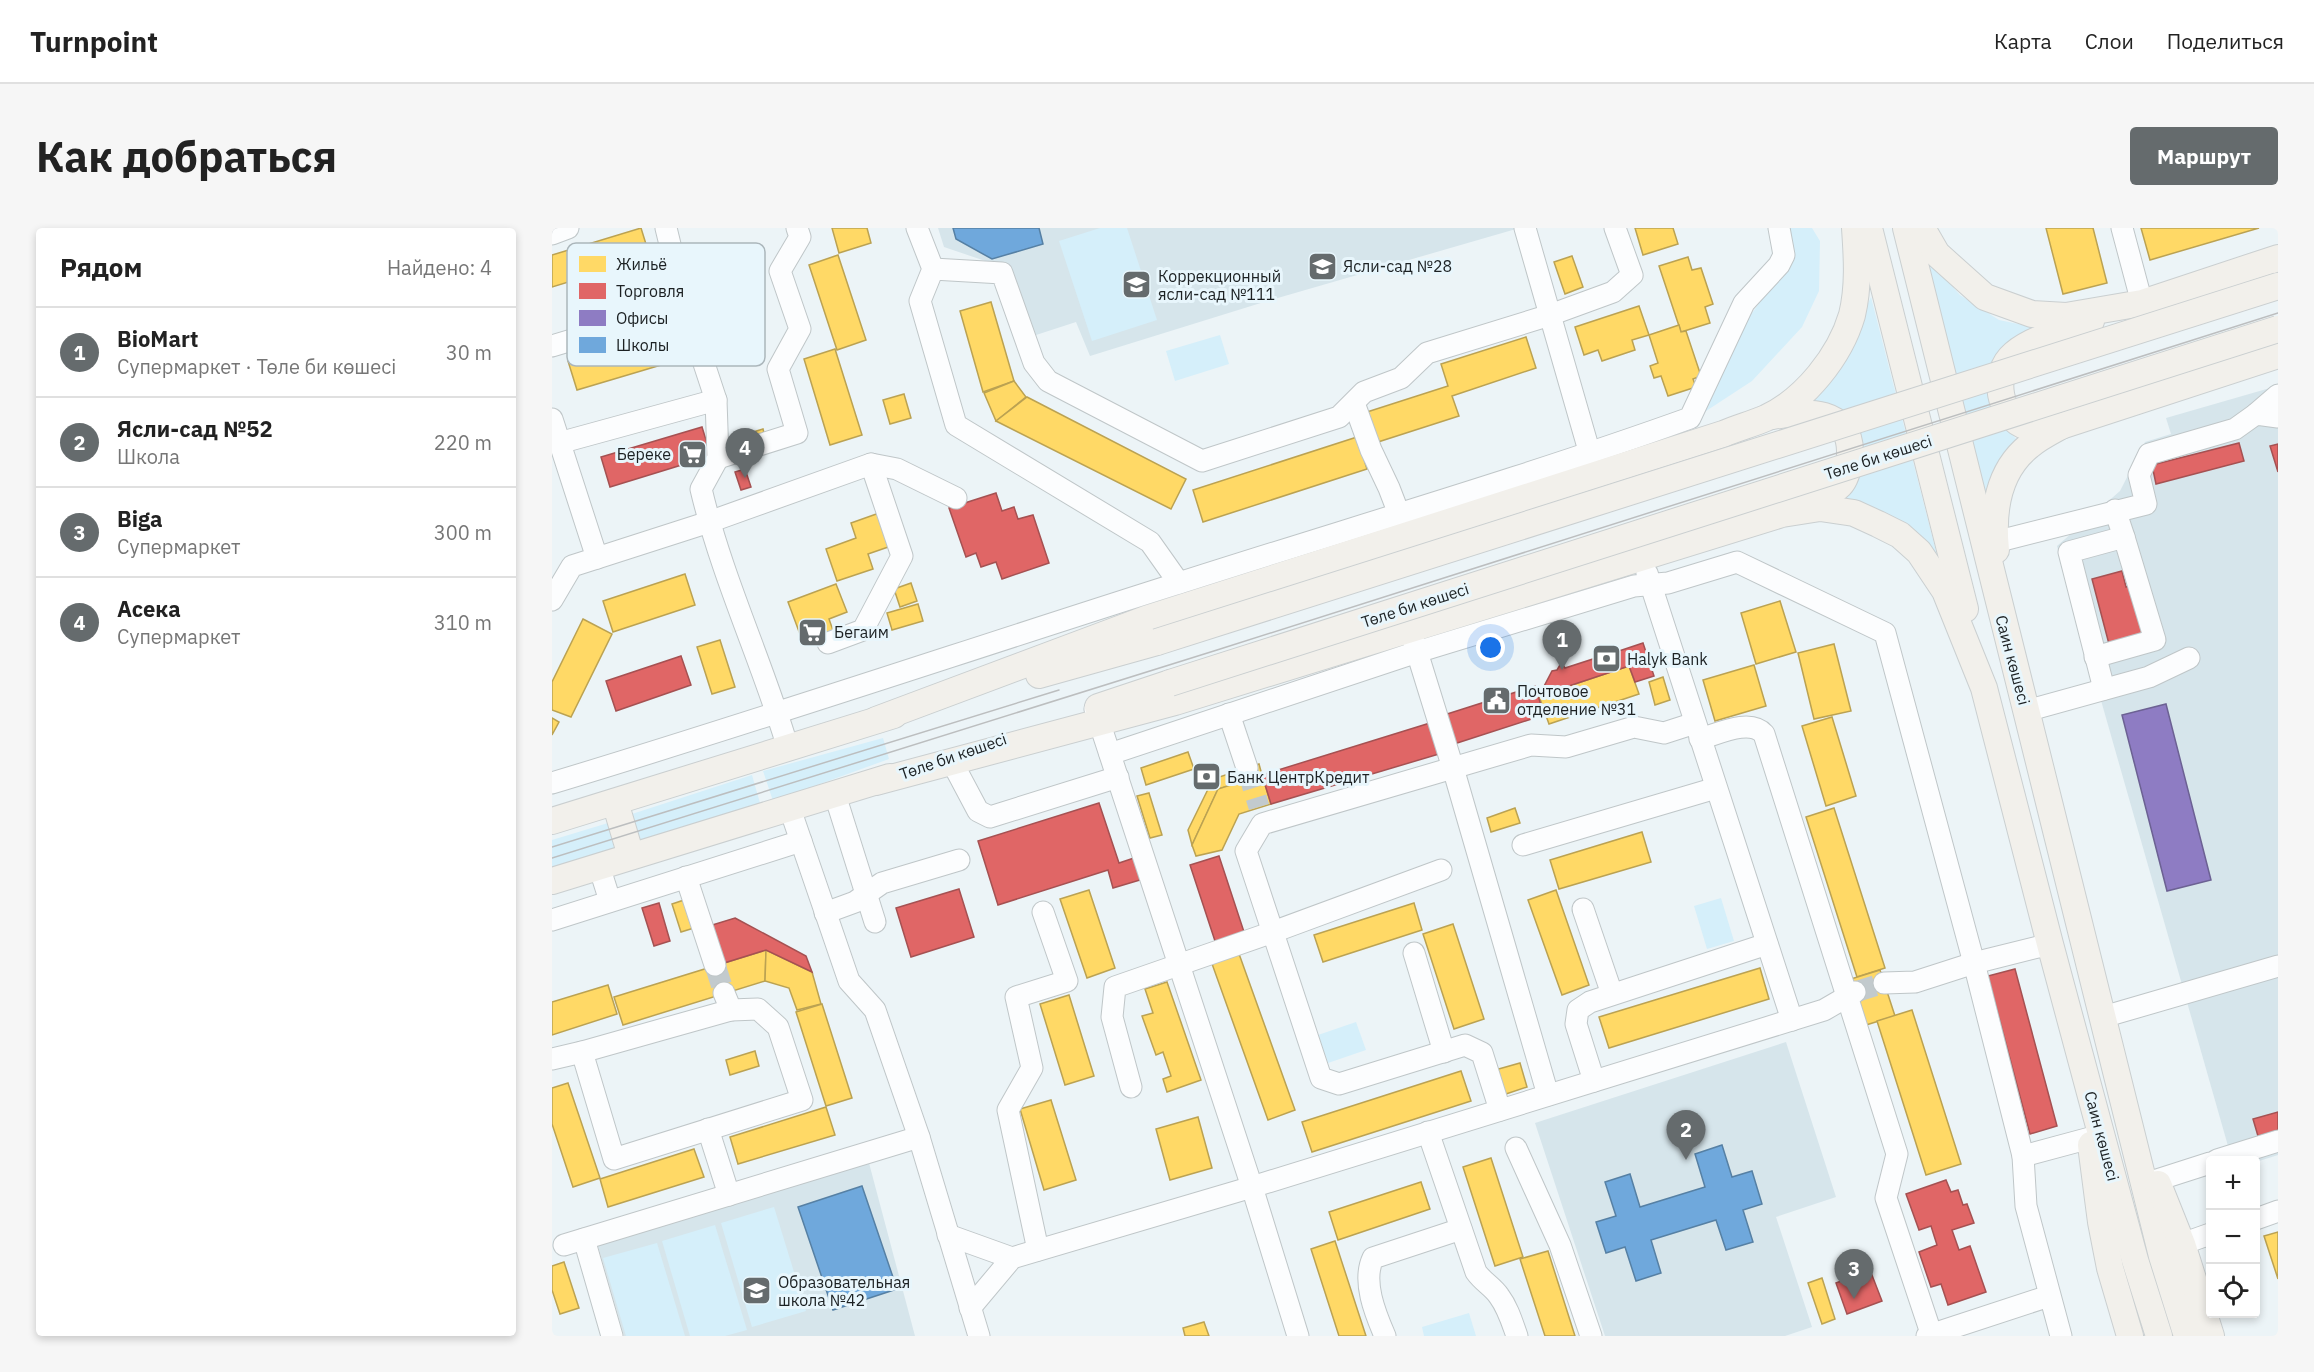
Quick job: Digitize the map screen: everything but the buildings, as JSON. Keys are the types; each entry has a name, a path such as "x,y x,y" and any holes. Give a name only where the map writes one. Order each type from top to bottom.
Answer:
{"main road":[{"path":"1767,417 1793,400 1814,380 1839,345 1851,316 1857,285 1855,228"},
{"name":"Саин көшесі","path":"1869,228 1984,688"},
{"name":"Саин көшесі","path":"1906,228 2005,634 2162,1256 2187,1336"},
{"path":"1922,228 1937,254 1985,297 2032,314 2066,316 2142,303"},
{"path":"2061,426 2028,427 2016,420 2005,406 1999,387 2002,370 2011,356 2026,345 2142,303 2278,258"},
{"path":"552,821 876,720 1157,642 2278,285"},
{"name":"Төле би көшесі","path":"552,881 1097,716 1170,683 2278,329"},
{"path":"2005,634 1995,542 1995,518 1997,498 2016,458 2030,445 2061,426 2278,355"},
{"path":"876,720 1146,619 1684,446 1767,417 1801,412 1819,414 1836,421 1846,434 1850,450 1849,468 1841,484 1828,494 1782,514 1642,558 1413,641 1175,702 1097,716 952,762 876,782"},
{"path":"1782,514 1820,508 1854,513 1900,535 1913,546 1945,591 1984,688 2078,1046"},
{"path":"615,802 631,856"},
{"name":"Саин көшесі","path":"2078,1046 2101,1222 2110,1268 2130,1336"},
{"name":"Саин көшесі","path":"2078,1046 2135,1260 2158,1336"},
{"name":"Саин көшесі","path":"2121,1092 2182,1244 2211,1336"}],"street":[{"path":"552,234 568,228"},
{"path":"666,228 670,243"},
{"path":"718,458 797,434 778,369 800,329 780,271 800,237 797,228"},
{"path":"917,228 933,269 920,301 956,425 1150,542 1179,583"},
{"path":"1525,228 1590,454"},
{"path":"933,269 1002,273 1034,363 1048,381 1202,461 1339,417 1364,392 1401,378 1427,353 1550,315 1613,292 1632,275 1615,228"},
{"path":"1684,446 1690,418 1744,303 1779,265 1784,255 1779,228"},
{"path":"2122,228 2142,303"},
{"path":"552,346 567,341"},
{"path":"705,366 716,400 718,458 701,489 709,522 788,748"},
{"path":"1995,542 2146,504 2139,475 2149,454 2235,429 2278,395"},
{"path":"560,443 716,400"},
{"path":"1354,403 1371,450 1399,514"},
{"path":"2256,414 2278,417"},
{"path":"552,783 1590,454 1690,418"},
{"path":"552,419 597,558"},
{"path":"552,600 572,566 709,522 871,464 897,468 956,498"},
{"path":"828,644 863,630 902,556 871,464"},
{"path":"2095,657 2155,640 2115,510"},
{"path":"2104,689 2069,552 2124,537"},
{"path":"1642,558 1792,1020"},
{"path":"1110,754 1229,714 1413,641 1634,586 1668,583 1737,562 1885,633 1974,963 2023,1156 2026,1206 2061,1336"},
{"path":"1413,641 1453,768 1548,1095"},
{"path":"2026,711 2149,677 2189,658"},
{"path":"1229,714 1247,768"},
{"path":"1097,716 1252,1187 1298,1336"},
{"path":"1500,1110 1482,1053 1465,1045 1340,1084 1321,1078 1246,851 1260,816 1453,768 1531,744 1566,747 1634,727 1664,733 1749,726 1758,728 1764,734 1851,994 1897,1154 1886,1198 1930,1336 2049,1296"},
{"path":"952,762 978,811 990,816 1118,777"},
{"path":"1523,845 1716,788"},
{"path":"835,795 875,922"},
{"path":"790,808 849,981 875,1010 919,1137 979,1336"},
{"path":"552,920 801,841"},
{"path":"825,913 855,902 882,883 959,860"},
{"path":"599,866 610,901"},
{"path":"1131,1087 1112,1017 1116,987 1441,870"},
{"path":"686,877 715,965"},
{"path":"1583,909 1612,994"},
{"path":"1038,1250 1008,1110 1032,1068 1016,997 1067,981 1043,912"},
{"path":"1594,1081 1576,1024 1578,1010 1590,1002 1612,994 1767,944"},
{"path":"1884,983 1915,982 1974,963 2050,944"},
{"path":"1414,953 1444,1052"},
{"path":"2103,1017 2278,966"},
{"path":"970,1308 1012,1258 1252,1187 1824,1010 1851,994"},
{"path":"552,1059 582,1052 728,1002 758,1009 778,1027 802,1100 614,1159 582,1052"},
{"path":"708,1130 729,1195"},
{"path":"1428,1132 1476,1272 1484,1283 1498,1293 1517,1336"},
{"path":"612,1336 574,1242 919,1137"},
{"path":"2023,1156 2090,1138"},
{"path":"2232,1156 2278,1141"},
{"path":"1516,1148 1560,1245 1591,1336"},
{"path":"2157,1180 2206,1165"},
{"path":"2260,1218 2278,1211"},
{"path":"1385,1336 1367,1278 1373,1258 1461,1229"},
{"path":"948,1235 1012,1258"},
{"path":"2182,1244 2206,1236"}],"shaded area":[{"name":"Коррекционный ясли-сад №111","path":"938,228 1516,229 1264,302 1090,356 1076,322 1033,336 1009,269 944,247"},
{"path":"1100,228 1127,228 1157,320 1092,341 1059,241"},
{"path":"1787,228 1812,228 1820,241 1819,291 1802,327 1752,381 1703,413 1736,336 1778,276"},
{"path":"1918,248 1960,295 1999,320 2042,329 2007,346 2000,421 2018,441 1996,469 1982,502"},
{"path":"1871,297 1939,563 1833,501 1851,431 1801,405 1849,344"},
{"path":"1220,335 1229,364 1175,381 1166,351"},
{"path":"2270,388 2278,402 2278,1155 2260,1161 2260,1156 2231,1156 2057,546 2120,491 2145,442 2171,434 2166,418"},
{"path":"883,738 889,759 773,801 763,771"},
{"path":"752,775 760,803 639,840 632,814"},
{"path":"608,823 614,848 552,867 552,840"},
{"path":"1721,898 1734,941 1707,949 1694,906"},
{"path":"1356,1022 1366,1050 1328,1063 1318,1035"},
{"path":"1786,1042 1836,1197 1776,1217 1812,1327 1785,1336 1605,1336 1535,1123"},
{"name":"Образовательная школа №42","path":"869,1163 915,1336 624,1336 598,1246"},
{"path":"774,1207 806,1311 752,1327 721,1223"},
{"path":"715,1225 747,1330 725,1336 690,1336 662,1241"},
{"path":"657,1243 685,1336 626,1336 603,1258"},
{"path":"1469,1313 1476,1336 1424,1336 1422,1327"}],"tunnel":[{"path":"1247,768 1259,807"},
{"path":"715,965 724,993"},
{"path":"1855,992 1884,983"}],"tram line":[{"path":"552,858 1217,650 2278,313"},
{"path":"552,847 1059,690"}],"place":[{"name":"Ясли-сад №28","path":"1322,266"},
{"name":"Коррекционный ясли-сад №111","path":"1137,285"},
{"name":"Береке","path":"692,454"},
{"name":"Асека","path":"745,478"},
{"name":"Бегаим","path":"813,632"},
{"name":"Halyk Bank","path":"1606,659"},
{"name":"BioMart","path":"1562,670"},
{"name":"Почтовое отделение №31","path":"1496,700"},
{"name":"Банк ЦентрКредит","path":"1206,777"},
{"name":"Ясли-сад №52","path":"1686,1160"},
{"name":"Образовательная школа №42","path":"757,1291"},
{"name":"Biga","path":"1854,1299"}]}
